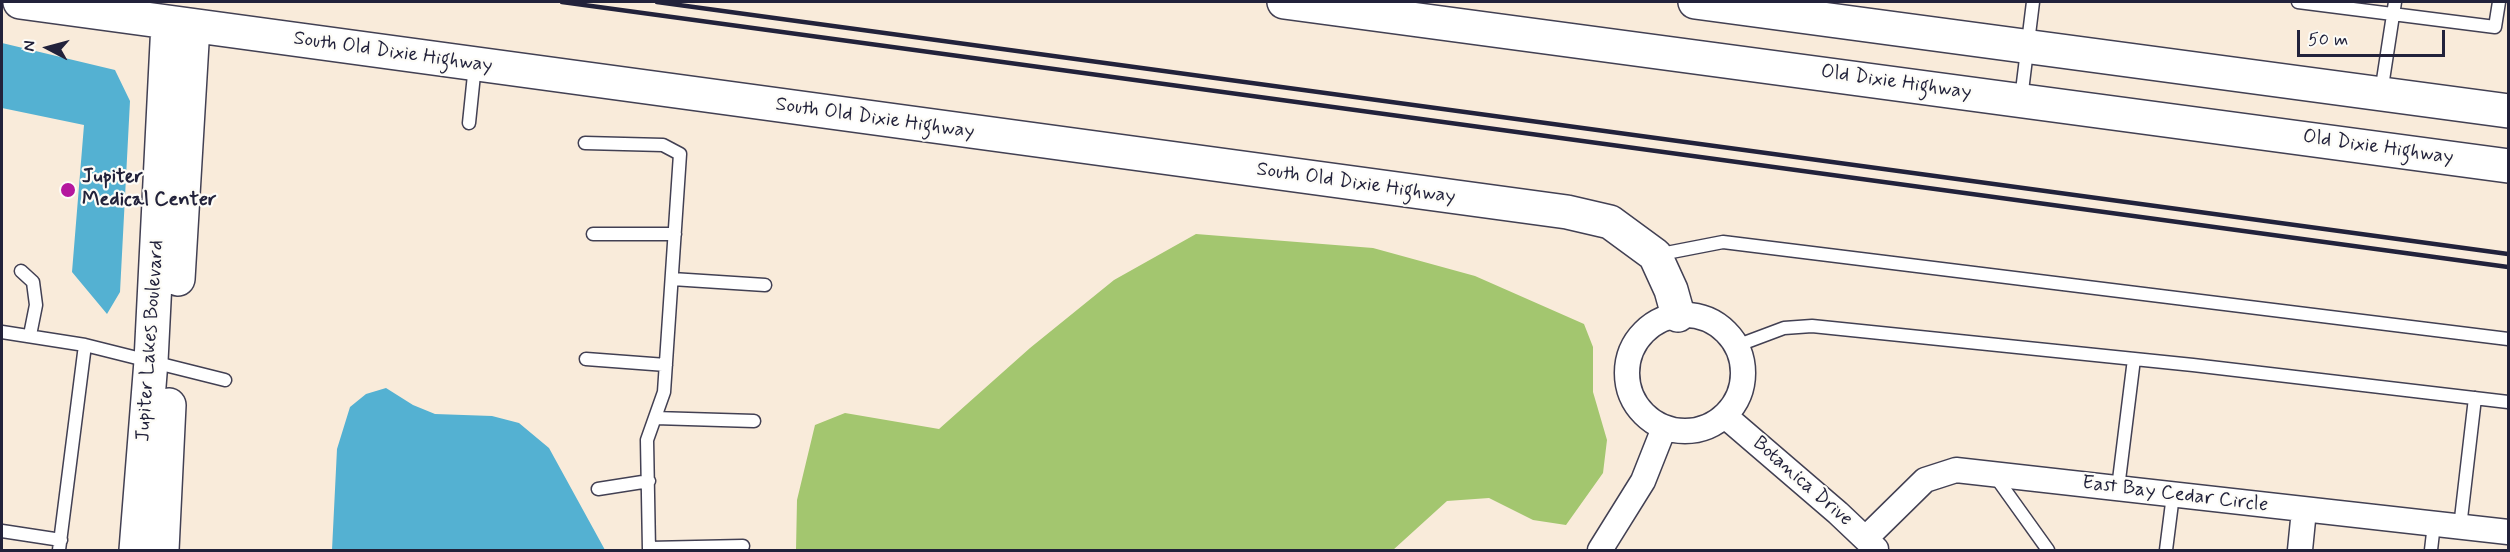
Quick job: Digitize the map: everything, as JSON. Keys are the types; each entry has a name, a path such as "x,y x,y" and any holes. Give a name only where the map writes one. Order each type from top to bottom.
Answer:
{"street":[{"name":"South Old Dixie Highway","path":"20,2 1568,212 1610,222 1655,255 1671,290 1678,315"},
{"name":"Old Dixie Highway","path":"1284,2 2508,166"},
{"path":"1695,2 2508,111"},
{"name":"Jupiter Lakes Boulevard","path":"162,550 161,364 180,25"},
{"path":"1678,315 1698,316 1716,323 1736,346 1743,374 1738,397 1725,416 1699,430 1681,432 1664,428 1643,414 1631,397 1626,377 1628,357 1646,330 1656,322 1678,315"},
{"name":"Jupiter Lakes Boulevard","path":"136,550 161,364"},
{"name":"Botanica Drive","path":"1725,416 1871,544"},
{"path":"1600,550 1643,481 1664,428"},
{"name":"East Bay Cedar Circle","path":"1871,544 1925,480 1956,470 2508,532"},
{"path":"2300,550 2304,510"}],"lane":[{"path":"2021,100 2033,2"},
{"path":"2298,2 2394,7 2495,27 2499,2"},
{"path":"2381,94 2394,7"},
{"path":"469,123 475,64"},
{"path":"585,143 663,145 680,154 664,392 647,440 649,549 743,546"},
{"path":"593,234 675,234"},
{"path":"1655,255 1723,242 2508,339"},
{"path":"21,272 33,282 36,305 30,335"},
{"path":"672,279 765,285"},
{"path":"1736,346 1784,328 1812,326 2134,359 2508,402"},
{"path":"2,332 85,345 225,380"},
{"path":"2,531 60,545 85,345"},
{"path":"585,359 666,365"},
{"path":"2118,488 2134,359"},
{"path":"2460,527 2475,398"},
{"path":"655,418 754,421"},
{"path":"1994,474 2048,550"},
{"path":"598,489 649,481"},
{"path":"2166,550 2173,495"},
{"path":"2431,550 2434,524"}],"green space":[{"path":"1196,234 1373,248 1475,276 1584,324 1593,347 1593,392 1607,440 1603,473 1566,525 1533,520 1489,498 1447,501 1393,550 796,550 797,500 815,425 845,413 939,429 1030,348 1114,280"}],"water":[{"path":"2,43 115,70 130,101 120,292 107,314 72,272 84,125 2,108"},
{"path":"386,388 413,405 435,414 492,416 519,423 549,448 605,550 332,550 337,449 350,407 366,394"}],"railway":[{"path":"562,2 2508,267"},
{"path":"657,2 2508,254"}],"place":[{"name":"Jupiter Medical Center","path":"68,190"}]}
